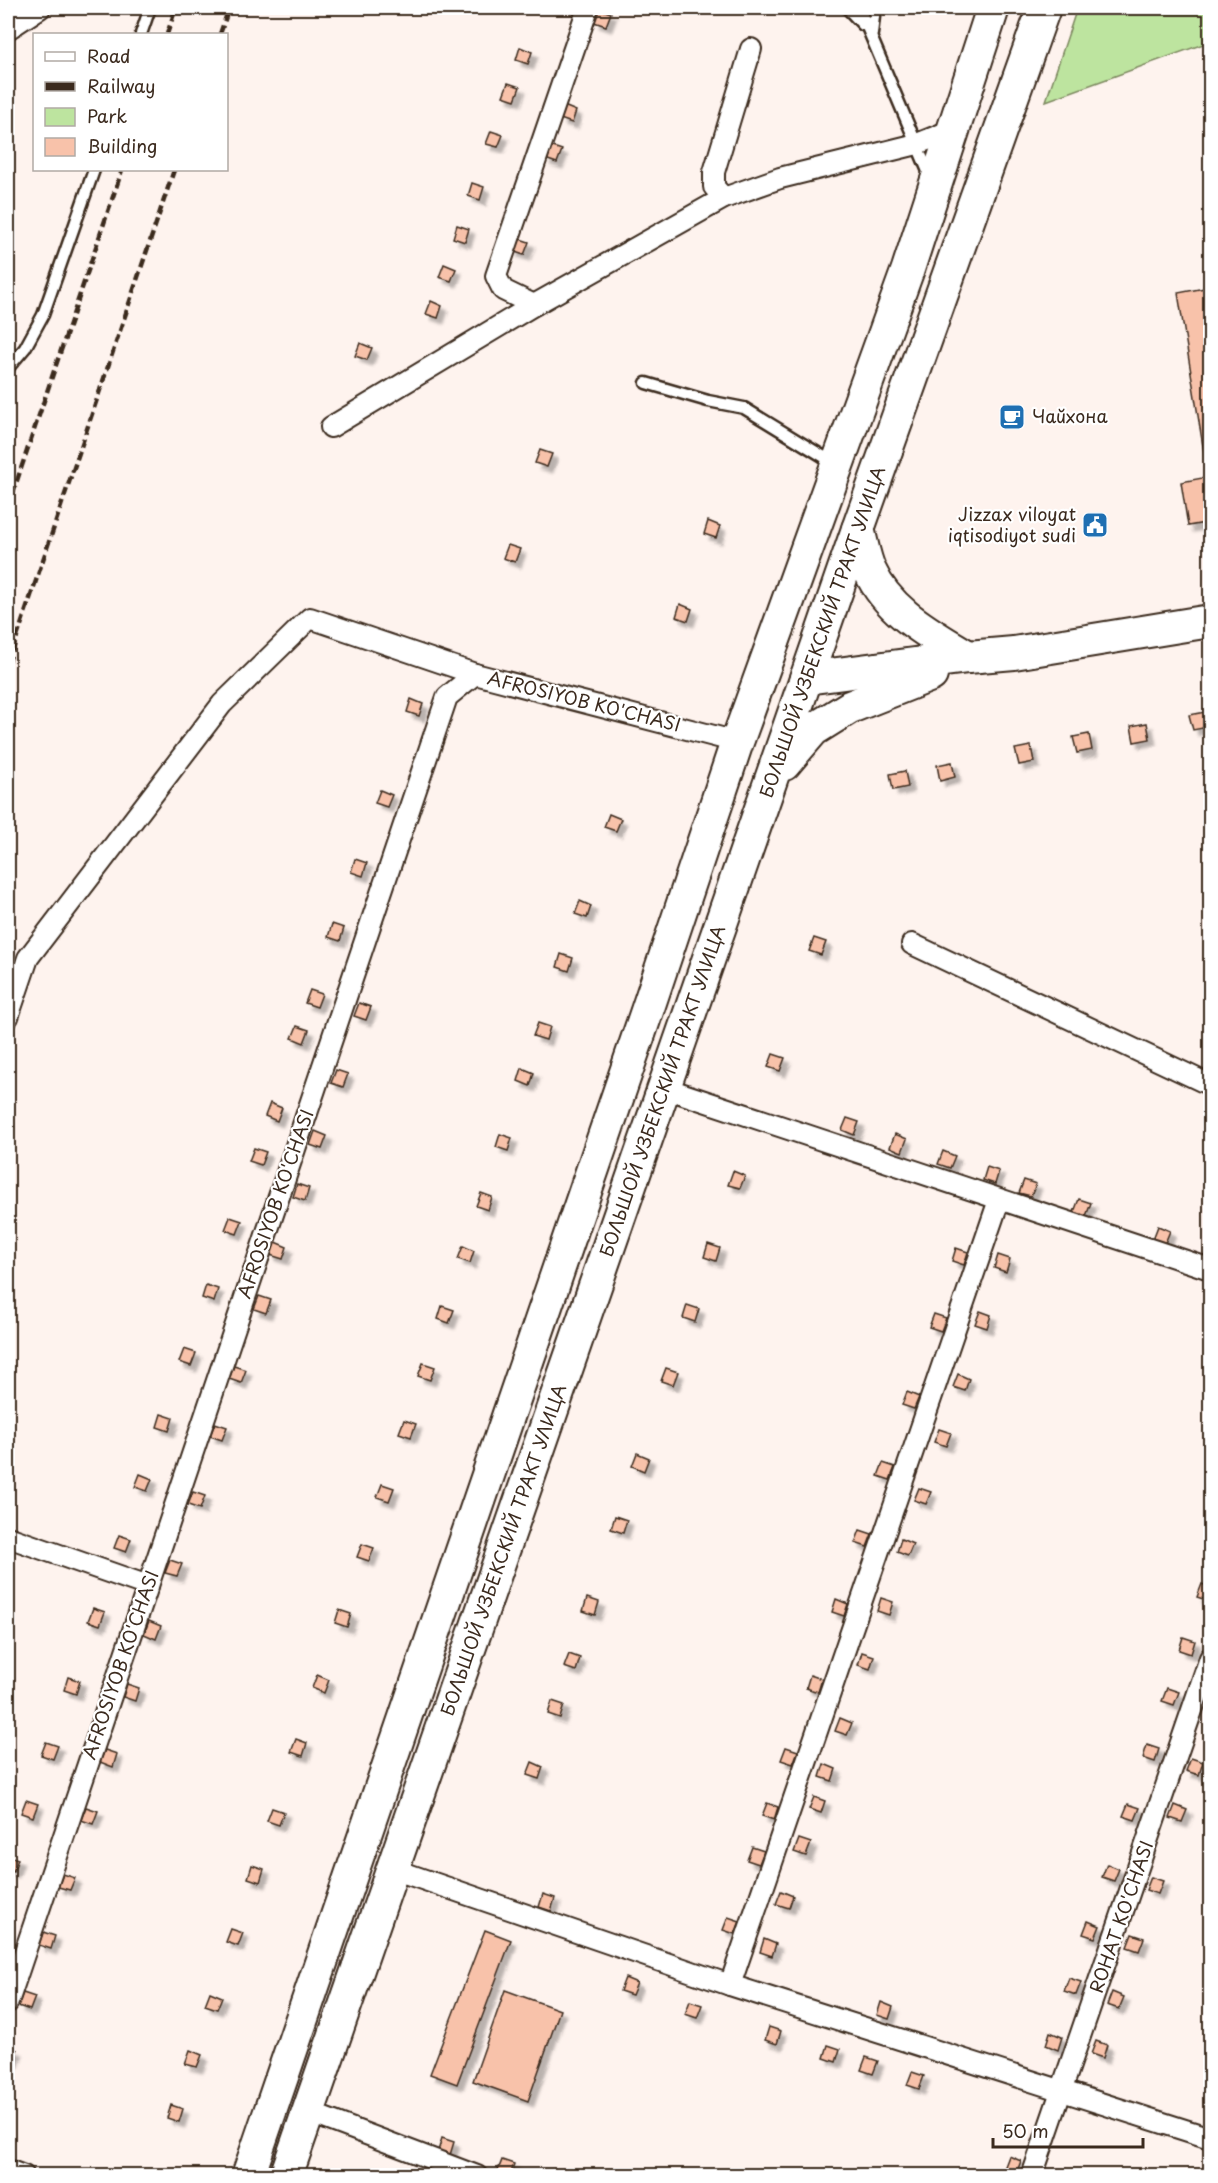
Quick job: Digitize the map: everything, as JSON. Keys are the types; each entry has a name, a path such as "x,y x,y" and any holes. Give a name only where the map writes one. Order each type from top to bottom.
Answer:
{"main road":[{"path":"248,2175 644,1020 736,742 908,269 993,8"},
{"name":"БОЛЬШОЙ УЗБЕКСКИЙ ТРАКТ УЛИЦА","path":"286,2175 806,678 1044,8"},
{"path":"858,530 870,570 886,597 915,625 980,656"},
{"path":"806,678 1014,653 1210,621"},
{"path":"772,778 813,730 850,707 906,683 980,656"}],"street":[{"path":"8,29 40,8"},
{"path":"534,305 503,290 496,276 588,8"},
{"path":"724,198 714,187 714,172 751,49"},
{"path":"331,427 534,305 724,198 780,178 917,144 952,130"},
{"path":"8,1017 28,958 222,704 309,618 475,674"},
{"name":"AFROSIYOB KO'CHASI","path":"8,2002 447,697 475,674 736,742"},
{"path":"912,944 1210,1084"},
{"path":"664,1088 1210,1269"},
{"path":"730,1985 999,1200"},
{"path":"8,1537 148,1586"},
{"name":"ROHAT KO'CHASI","path":"1032,2175 1210,1658"},
{"path":"393,1869 730,1985 1210,2138"},
{"path":"308,2112 477,2175"},
{"path":"8,2170 24,2175"}],"lane":[{"path":"141,33 150,8"},
{"path":"861,8 934,185"},
{"path":"861,8 872,34"},
{"path":"8,368 25,348 44,315 94,171"},
{"path":"646,383 708,401 744,408 837,465"}],"green space":[{"path":"1077,8 1210,8 1210,38 1209,42 1046,101"}],"building":[{"path":"599,9 611,13 606,26 594,22"},
{"path":"520,47 532,52 528,64 516,60"},
{"path":"508,83 520,87 515,100 503,96"},
{"path":"564,106 576,111 572,123 560,119"},
{"path":"491,131 503,135 498,147 486,144"},
{"path":"550,146 562,150 557,163 545,159"},
{"path":"472,183 484,187 480,200 468,196"},
{"path":"457,225 469,229 465,242 453,238"},
{"path":"517,238 529,242 524,255 512,251"},
{"path":"444,264 456,269 451,281 439,277"},
{"path":"1210,287 1210,522 1188,526 1181,482 1208,477 1178,293"},
{"path":"431,301 442,306 438,318 426,314"},
{"path":"360,343 372,348 367,360 355,356"},
{"path":"540,450 552,454 547,467 535,463"},
{"path":"708,521 720,526 716,538 704,534"},
{"path":"508,545 520,549 515,562 503,558"},
{"path":"680,604 692,609 688,621 676,617"},
{"path":"411,699 423,704 419,716 407,712"},
{"path":"1205,712 1208,727 1193,730 1189,715"},
{"path":"1147,723 1150,739 1134,742 1131,726"},
{"path":"1089,734 1092,750 1077,753 1073,737"},
{"path":"1031,746 1034,762 1019,765 1015,749"},
{"path":"952,762 955,777 940,781 937,765"},
{"path":"905,771 908,787 893,790 890,774"},
{"path":"380,790 392,795 387,807 375,803"},
{"path":"609,814 621,819 616,831 604,827"},
{"path":"355,859 367,863 363,876 351,872"},
{"path":"580,901 591,906 587,918 575,914"},
{"path":"332,924 344,928 340,941 328,937"},
{"path":"814,938 826,942 821,955 809,951"},
{"path":"561,954 573,958 569,971 557,967"},
{"path":"310,990 322,994 317,1007 305,1003"},
{"path":"359,1003 371,1007 366,1020 354,1016"},
{"path":"538,1023 550,1027 546,1040 533,1036"},
{"path":"297,1026 309,1030 304,1043 292,1038"},
{"path":"773,1054 785,1058 780,1071 768,1067"},
{"path":"522,1068 534,1073 530,1086 518,1081"},
{"path":"336,1070 348,1074 343,1087 331,1083"},
{"path":"270,1103 282,1108 277,1121 265,1116"},
{"path":"847,1118 859,1122 854,1135 842,1130"},
{"path":"315,1131 327,1136 322,1149 310,1145"},
{"path":"500,1134 512,1138 508,1151 496,1147"},
{"path":"895,1134 907,1139 902,1152 890,1147"},
{"path":"254,1148 266,1152 261,1165 249,1161"},
{"path":"943,1151 955,1156 950,1168 938,1164"},
{"path":"987,1167 999,1171 995,1184 983,1180"},
{"path":"733,1171 745,1176 740,1188 728,1185"},
{"path":"1024,1180 1036,1184 1031,1196 1019,1193"},
{"path":"297,1184 309,1188 305,1201 293,1197"},
{"path":"481,1193 492,1197 488,1210 476,1206"},
{"path":"1079,1199 1091,1203 1086,1216 1074,1212"},
{"path":"230,1217 242,1221 237,1234 225,1230"},
{"path":"1158,1226 1170,1231 1165,1243 1153,1239"},
{"path":"275,1242 287,1247 283,1259 270,1255"},
{"path":"708,1244 720,1248 716,1261 704,1257"},
{"path":"463,1246 474,1251 470,1263 458,1259"},
{"path":"956,1248 968,1252 964,1265 952,1261"},
{"path":"998,1255 1010,1259 1006,1272 994,1268"},
{"path":"206,1285 218,1289 214,1302 202,1298"},
{"path":"259,1296 271,1300 266,1313 254,1309"},
{"path":"687,1305 699,1309 695,1322 683,1318"},
{"path":"442,1306 454,1310 449,1323 438,1319"},
{"path":"980,1311 991,1315 987,1328 975,1324"},
{"path":"934,1314 946,1318 941,1331 929,1327"},
{"path":"184,1349 196,1353 191,1366 179,1362"},
{"path":"423,1363 435,1367 430,1380 418,1376"},
{"path":"234,1366 246,1370 241,1383 229,1379"},
{"path":"666,1368 678,1372 673,1385 661,1381"},
{"path":"958,1374 969,1379 965,1391 953,1387"},
{"path":"907,1392 919,1397 914,1409 902,1405"},
{"path":"161,1414 173,1418 169,1431 157,1427"},
{"path":"404,1420 416,1424 411,1437 399,1433"},
{"path":"215,1423 227,1427 222,1440 210,1436"},
{"path":"939,1429 951,1433 946,1446 934,1442"},
{"path":"637,1453 649,1458 644,1471 632,1466"},
{"path":"883,1463 895,1467 890,1480 878,1476"},
{"path":"140,1474 152,1479 147,1491 135,1487"},
{"path":"382,1484 394,1488 389,1501 377,1497"},
{"path":"919,1488 931,1492 926,1504 914,1500"},
{"path":"193,1492 205,1496 200,1509 188,1505"},
{"path":"615,1516 627,1520 623,1533 611,1529"},
{"path":"860,1530 872,1534 867,1547 855,1543"},
{"path":"119,1535 131,1539 126,1552 114,1548"},
{"path":"901,1539 913,1544 908,1556 897,1552"},
{"path":"362,1544 374,1548 369,1561 357,1557"},
{"path":"170,1560 182,1564 177,1576 165,1573"},
{"path":"1202,1584 1210,1587 1209,1601 1197,1597"},
{"path":"587,1598 599,1602 595,1615 583,1611"},
{"path":"881,1598 893,1602 889,1615 877,1611"},
{"path":"836,1599 848,1604 844,1616 832,1612"},
{"path":"93,1608 105,1612 100,1625 88,1621"},
{"path":"339,1610 351,1614 347,1627 335,1623"},
{"path":"149,1621 161,1626 156,1639 144,1634"},
{"path":"1183,1637 1195,1641 1191,1654 1179,1650"},
{"path":"862,1652 874,1656 870,1669 858,1665"},
{"path":"569,1654 580,1658 576,1671 564,1667"},
{"path":"317,1675 329,1680 324,1693 312,1688"},
{"path":"810,1675 822,1679 818,1692 806,1688"},
{"path":"68,1677 80,1681 76,1694 64,1690"},
{"path":"127,1684 139,1688 135,1701 123,1697"},
{"path":"1167,1688 1179,1692 1174,1705 1162,1701"},
{"path":"552,1701 564,1705 560,1718 548,1714"},
{"path":"840,1718 852,1723 847,1735 835,1731"},
{"path":"296,1739 307,1743 303,1756 291,1752"},
{"path":"46,1742 58,1746 53,1759 41,1755"},
{"path":"1147,1745 1159,1749 1155,1762 1143,1758"},
{"path":"786,1747 798,1751 793,1764 781,1760"},
{"path":"105,1750 117,1754 113,1767 100,1762"},
{"path":"1191,1758 1203,1762 1199,1775 1186,1771"},
{"path":"532,1762 543,1767 539,1779 527,1775"},
{"path":"824,1764 836,1769 832,1781 820,1777"},
{"path":"814,1797 825,1801 821,1813 809,1809"},
{"path":"26,1800 38,1804 33,1817 21,1813"},
{"path":"767,1803 778,1807 774,1820 762,1816"},
{"path":"1128,1804 1140,1808 1135,1820 1123,1816"},
{"path":"1175,1805 1187,1810 1182,1822 1170,1818"},
{"path":"86,1807 98,1811 93,1824 81,1820"},
{"path":"272,1808 284,1812 279,1825 267,1821"},
{"path":"799,1839 811,1843 806,1856 794,1852"},
{"path":"752,1847 764,1851 759,1864 747,1860"},
{"path":"8,1856 18,1859 13,1872 8,1870"},
{"path":"1107,1864 1119,1869 1114,1881 1102,1877"},
{"path":"252,1865 264,1869 260,1882 248,1878"},
{"path":"63,1874 75,1878 70,1890 58,1887"},
{"path":"1151,1877 1163,1881 1158,1894 1146,1890"},
{"path":"781,1891 793,1896 789,1908 776,1904"},
{"path":"543,1894 555,1898 551,1911 539,1907"},
{"path":"728,1917 740,1921 735,1934 723,1930"},
{"path":"1088,1921 1100,1926 1095,1938 1083,1934"},
{"path":"231,1929 243,1933 238,1946 226,1942"},
{"path":"485,1930 511,1940 457,2084 430,2074"},
{"path":"43,1932 55,1936 51,1949 39,1945"},
{"path":"1132,1934 1144,1938 1139,1951 1127,1947"},
{"path":"764,1939 776,1944 772,1956 760,1952"},
{"path":"625,1978 637,1983 632,1995 620,1991"},
{"path":"1069,1978 1081,1982 1076,1995 1064,1991"},
{"path":"505,1990 560,2010 528,2101 473,2081"},
{"path":"210,1992 222,1997 217,2009 205,2005"},
{"path":"1112,1992 1124,1997 1119,2009 1107,2005"},
{"path":"23,1993 35,1997 30,2010 18,2006"},
{"path":"690,2001 702,2005 697,2018 685,2014"},
{"path":"881,2002 893,2007 889,2019 877,2015"},
{"path":"769,2027 781,2031 777,2044 765,2040"},
{"path":"1050,2032 1062,2037 1058,2050 1046,2045"},
{"path":"1096,2041 1107,2045 1103,2058 1091,2054"},
{"path":"828,2045 840,2049 836,2062 824,2058"},
{"path":"8,2047 17,2050 12,2063 8,2062"},
{"path":"190,2050 202,2055 197,2067 185,2064"},
{"path":"866,2057 878,2061 873,2074 861,2070"},
{"path":"912,2072 924,2076 919,2089 907,2085"},
{"path":"171,2105 183,2109 179,2122 167,2118"},
{"path":"442,2138 454,2142 450,2155 438,2151"},
{"path":"1009,2156 1021,2161 1016,2174 1004,2169"},
{"path":"502,2160 514,2164 510,2176 497,2173"}],"railway":[{"path":"167,33 176,8"},
{"path":"220,33 229,8"},
{"path":"8,507 122,171"},
{"path":"8,664 174,171"}],"place":[{"name":"Чайхона","path":"1012,417"},
{"name":"Jizzax viloyat iqtisodiyot sudi","path":"1095,525"}]}
